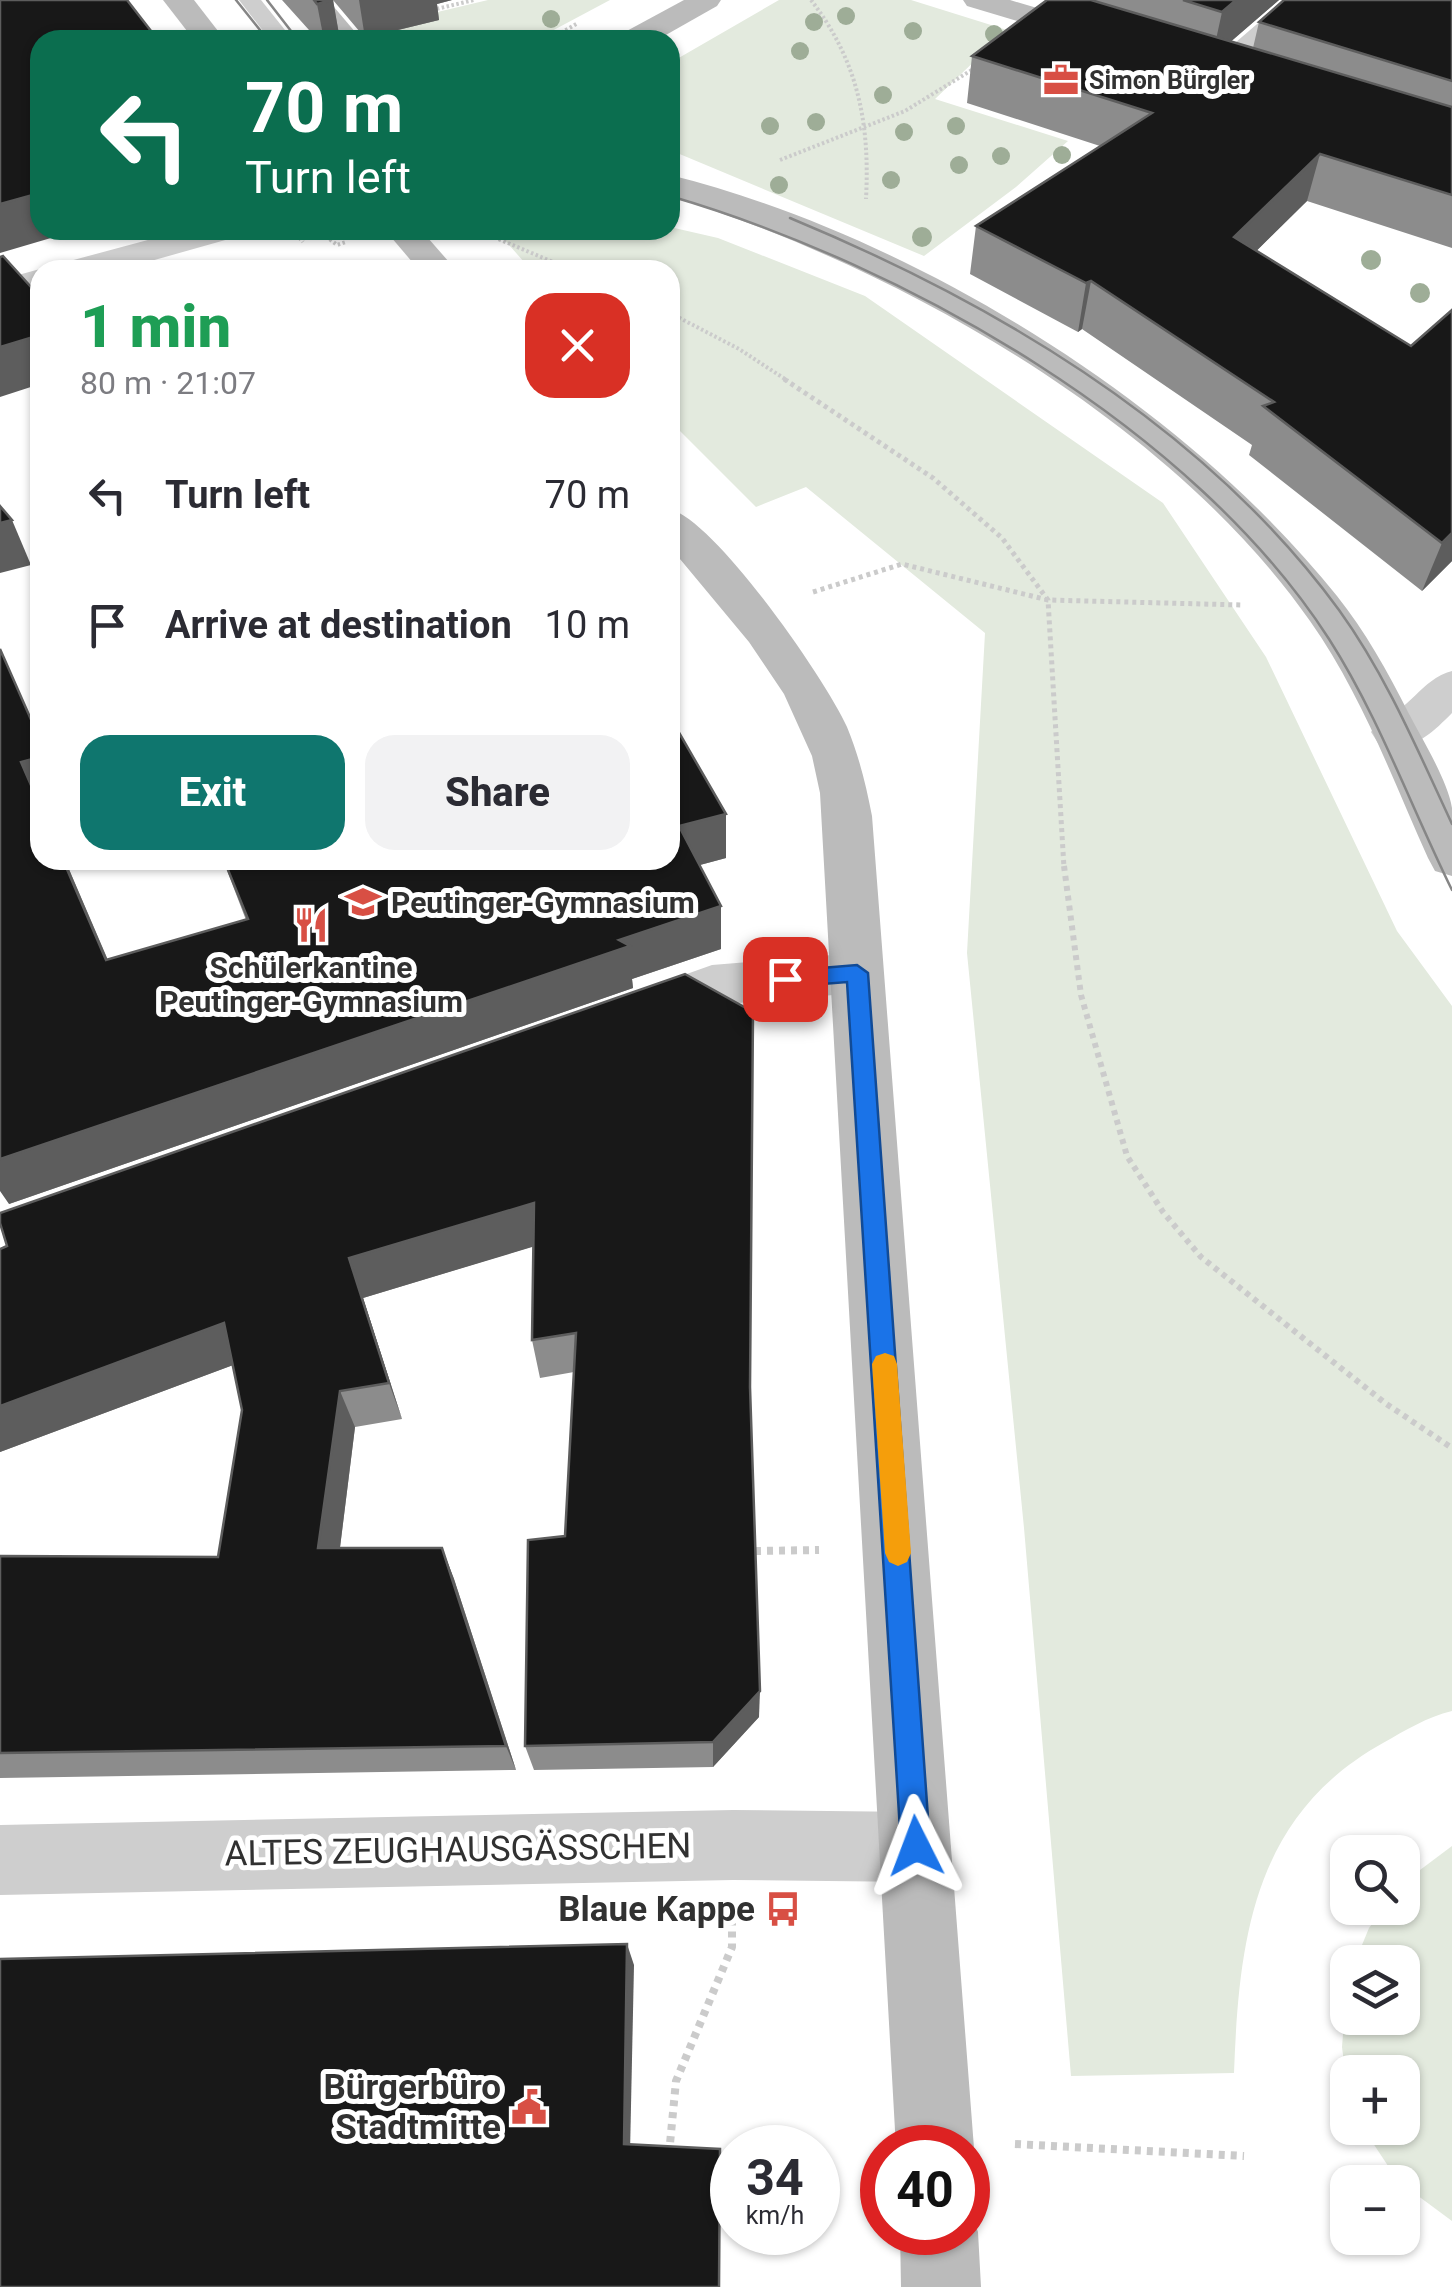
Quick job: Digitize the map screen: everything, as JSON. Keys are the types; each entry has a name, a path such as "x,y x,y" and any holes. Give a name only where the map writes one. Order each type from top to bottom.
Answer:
{"street":[{"path":"178,0 202,30"},
{"path":"312,0 338,30"},
{"path":"652,30 706,0"},
{"path":"978,0 1132,47"},
{"path":"1219,74 1303,0"},
{"path":"1184,63 1256,85"},
{"path":"683,192 862,255 1006,338 1145,430 1226,499 1278,552 1351,648 1452,858"},
{"path":"114,260 188,240"},
{"path":"411,240 429,260"},
{"path":"0,292 30,283"},
{"path":"680,534 760,626 813,708 834,754 848,816 934,2125"},
{"path":"1394,732 1408,730 1452,686"},
{"path":"600,1024 712,985 857,973"},
{"name":"ALTES ZEUGHAUSGÄSSCHEN","path":"0,1860 733,1845 916,1846"},
{"path":"940,2255 941,2287"}],"lane":[{"path":"250,0 274,30"}],"path":[{"path":"365,30 474,0"},
{"path":"811,0 835,28 862,86 868,174 862,255"},
{"path":"683,192 866,130 934,99 1040,19"},
{"path":"501,240 548,260"},
{"path":"680,318 739,349 934,478 1002,538 1048,600 1063,859 1081,995 1127,1156 1163,1212 1201,1257 1385,1403 1452,1448"},
{"path":"848,580 902,564 1048,600 1323,607"},
{"path":"669,2155 676,2080 732,1947 733,1845"},
{"path":"1100,2149 1244,2156"}],"shaded area":[{"path":"488,0 610,0 554,30 394,30 387,24"},
{"path":"779,0 911,0 1007,30 935,99 1068,141 1016,187 924,256 680,154 680,57"},
{"path":"680,229 718,238 865,296 1163,503 1266,657 1397,931 1452,1006 1452,1711 1408,1729 1340,1772 1306,1806 1280,1843 1249,1928 1241,1974 1234,2073 1071,2076 1024,1528 967,953 985,633 806,487 756,507 680,431 680,260 522,260 505,240 680,240"},
{"path":"1452,1846 1452,2221 1420,2197 1420,2165 1387,2165 1374,2145 1420,2145 1420,2055 1343,2055 1342,2047 1343,2035 1420,2035 1420,1945 1362,1945 1371,1925 1420,1925 1420,1870"}],"building":[{"path":"0,0 127,0 150,30 30,30 30,196 0,204"},
{"path":"1047,0 1091,0 1452,107 1452,195 1320,154 1234,237 1411,346 1452,310 1452,533 1442,543 1263,406 1274,402 1091,281 1086,283 976,226 1152,113 972,56"},
{"path":"1183,0 1236,0 1222,12"},
{"path":"1284,0 1452,0 1452,81 1259,22"},
{"path":"0,257 30,286 30,338 0,347"},
{"path":"0,506 12,520 0,523"},
{"name":"Peutinger-Gymnasium","path":"0,649 30,717 30,760 21,762 30,783 30,870 67,870 106,960 248,919 228,870 680,870 680,828 721,906 619,940 630,946 0,1159"},
{"name":"Peutinger-Gymnasium","path":"680,734 726,814 680,826"},
{"path":"685,974 753,1012 750,1387 760,1691 713,1742 525,1746 528,1540 565,1536 576,1333 532,1340 534,1203 349,1258 389,1383 340,1391 318,1548 442,1548 506,1746 0,1753 0,1556 218,1557 242,1410 224,1323 0,1406 0,1249 7,1246 0,1213"},
{"path":"627,1944 624,2144 710,2148 710,2255 719,2255 719,2287 0,2287 0,1959"}],"tram line":[{"path":"236,0 260,30"},
{"path":"267,0 290,30"},
{"path":"680,199 760,226 853,265 946,311 1037,364 1123,424 1202,490 1271,562 1329,639 1379,731 1452,890"},
{"path":"790,218 943,289 1018,331 1091,377 1226,484 1285,544 1356,635 1400,714 1452,824"}],"slow traffic":[{"path":"885,1364 898,1553"}],"place":[{"name":"Simon Bürgler","path":"1061,80"},
{"name":"Peutinger-Gymnasium","path":"363,902"},
{"name":"Schülerkantine Peutinger-Gymnasium","path":"311,925"},
{"name":"Blaue Kappe","path":"783,1909"},
{"name":"Bürgerbüro Stadtmitte","path":"529,2107"}],"route":[{"path":"785,979 857,973 916,1846"}]}
